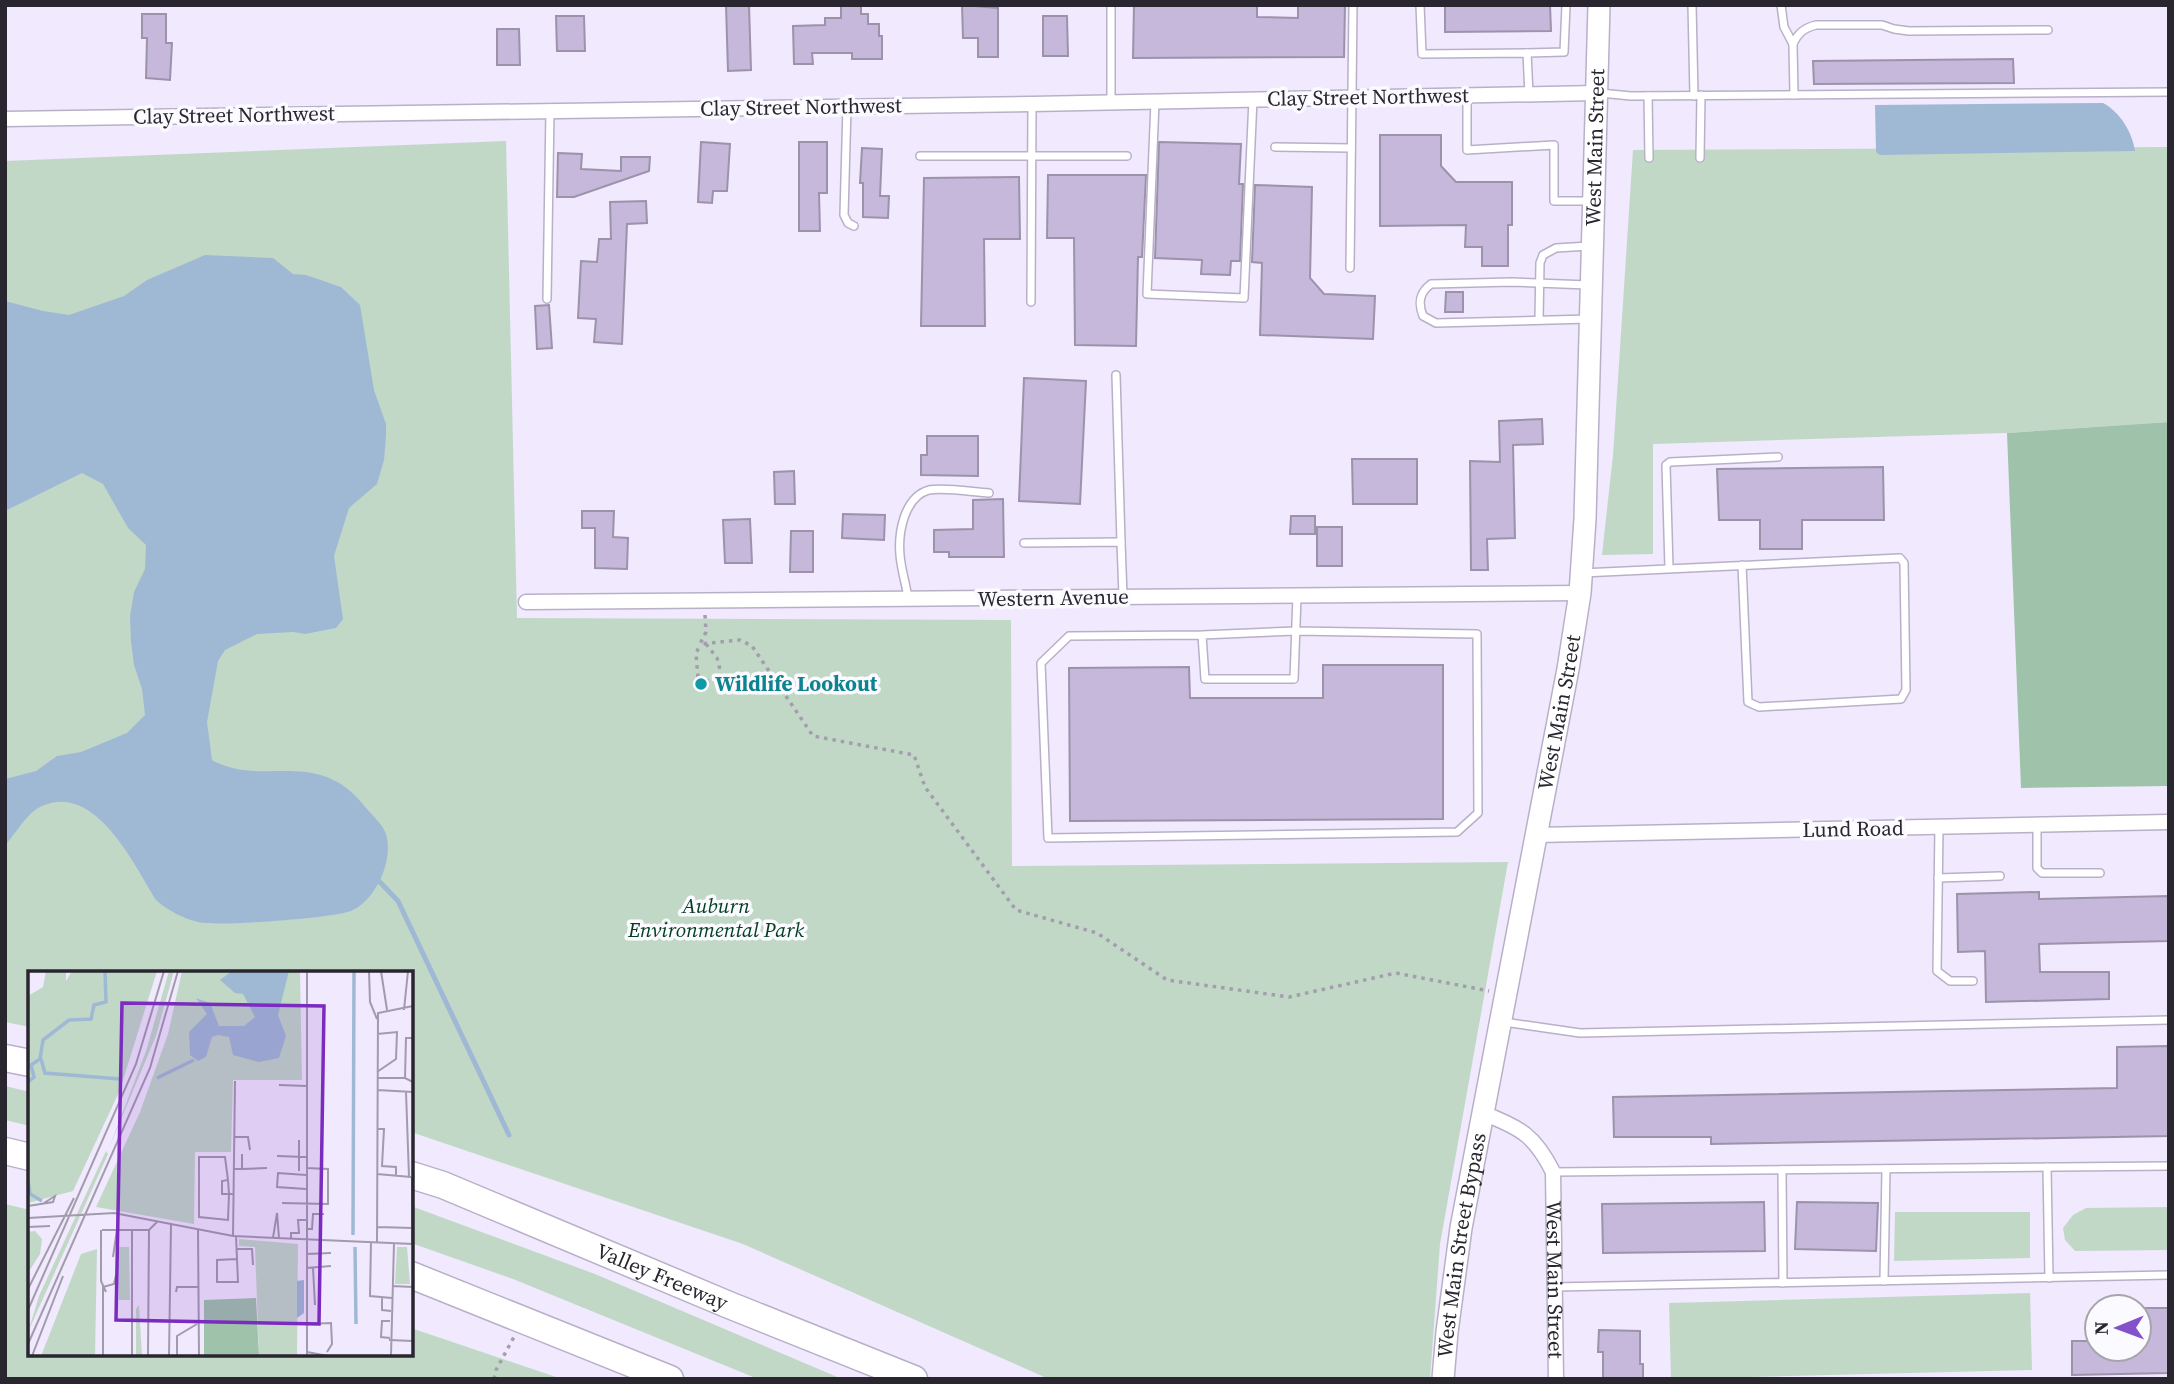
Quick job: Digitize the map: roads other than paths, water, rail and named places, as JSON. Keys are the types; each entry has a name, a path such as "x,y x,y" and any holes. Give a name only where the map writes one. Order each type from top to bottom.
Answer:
{"highway":[{"path":"5,1058 28,1063"},
{"path":"5,1151 28,1157"},
{"name":"Valley Freeway","path":"413,1176 443,1185 914,1379"},
{"path":"413,1276 670,1379"}],"main road":[{"name":"West Main Street","path":"1485,1114 1581,583 1599,5"},
{"name":"West Main Street Bypass","path":"1443,1379 1461,1228 1485,1114"}],"street":[{"name":"Clay Street Northwest","path":"5,119 1596,93"},
{"name":"Western Avenue","path":"526,602 1297,596 1581,583"},
{"name":"Lund Road","path":"1536,835 2169,822"},
{"name":"West Main Street","path":"1485,1114 1510,1124 1530,1137 1538,1144 1553,1172 1556,1379"}],"lane":[{"path":"1111,5 1111,102"},
{"path":"1350,268 1353,5"},
{"path":"1420,5 1422,54 1564,52 1566,5"},
{"path":"1692,5 1700,158"},
{"path":"1781,5 1784,27 1793,44"},
{"path":"1794,95 1793,44 1797,35 1805,28 1816,25 1882,24 1909,31 2048,30"},
{"path":"1527,53 1529,94"},
{"path":"1596,93 1697,96 2169,92"},
{"path":"1467,95 1467,150 1554,145 1554,201 1593,201"},
{"path":"1648,96 1649,158"},
{"path":"1155,101 1147,294 1244,298 1253,99"},
{"path":"1031,302 1032,104"},
{"path":"847,106 844,215 848,223 854,226"},
{"path":"547,299 550,110"},
{"path":"1275,147 1351,148"},
{"path":"920,156 1127,156"},
{"path":"1539,320 1540,263 1547,250 1592,246"},
{"path":"1590,319 1436,323 1423,316 1420,297 1424,289 1432,284 1591,285"},
{"path":"1116,375 1123,597"},
{"path":"1669,568 1666,465 1670,462 1778,457"},
{"path":"909,599 900,555 902,527 907,508 918,495 931,490 989,493"},
{"path":"1024,543 1121,542"},
{"path":"1581,583 1669,568 1900,558 1904,563 1906,664 1906,690 1902,698 1759,707 1748,702 1742,565"},
{"path":"1202,635 1205,679 1294,679 1297,596"},
{"path":"1296,631 1477,634 1478,813 1457,832 1048,838 1041,663 1069,636 1296,631"},
{"path":"2037,825 2037,869 2042,873 2101,873"},
{"path":"1939,827 1937,971 1950,981 1973,981"},
{"path":"1938,878 2000,876"},
{"path":"1500,1021 1580,1033 2169,1020"},
{"path":"1553,1172 2169,1166"},
{"path":"2047,1167 2049,1278"},
{"path":"1884,1281 1886,1169"},
{"path":"1782,1170 1783,1283"},
{"path":"1554,1287 2169,1275"}],"water":[{"path":"2103,103 2124,123 2135,151 1880,155 1876,152 1875,105"},
{"path":"205,255 273,258 293,274 306,275 341,287 360,305 374,390 386,424 384,460 377,484 349,508 334,556 343,619 336,628 305,634 257,634 225,650 218,661 207,722 212,760 231,768 310,773 329,778 348,789 383,827 388,844 381,878 360,906 340,914 250,923 209,923 187,919 156,900 124,848 96,816 79,806 61,802 36,809 5,845 5,779 36,771 57,756 81,752 127,733 145,715 142,689 134,665 130,616 134,592 145,569 146,545 128,528 103,484 82,473 5,511 5,301 69,315 124,296 147,280"}],"waterway":[{"path":"372,877 398,901 509,1135"}],"place":[{"name":"Wildlife Lookout","path":"701,684"}],"park label":[{"name":"Auburn Environmental Park","path":"716,918"}]}
